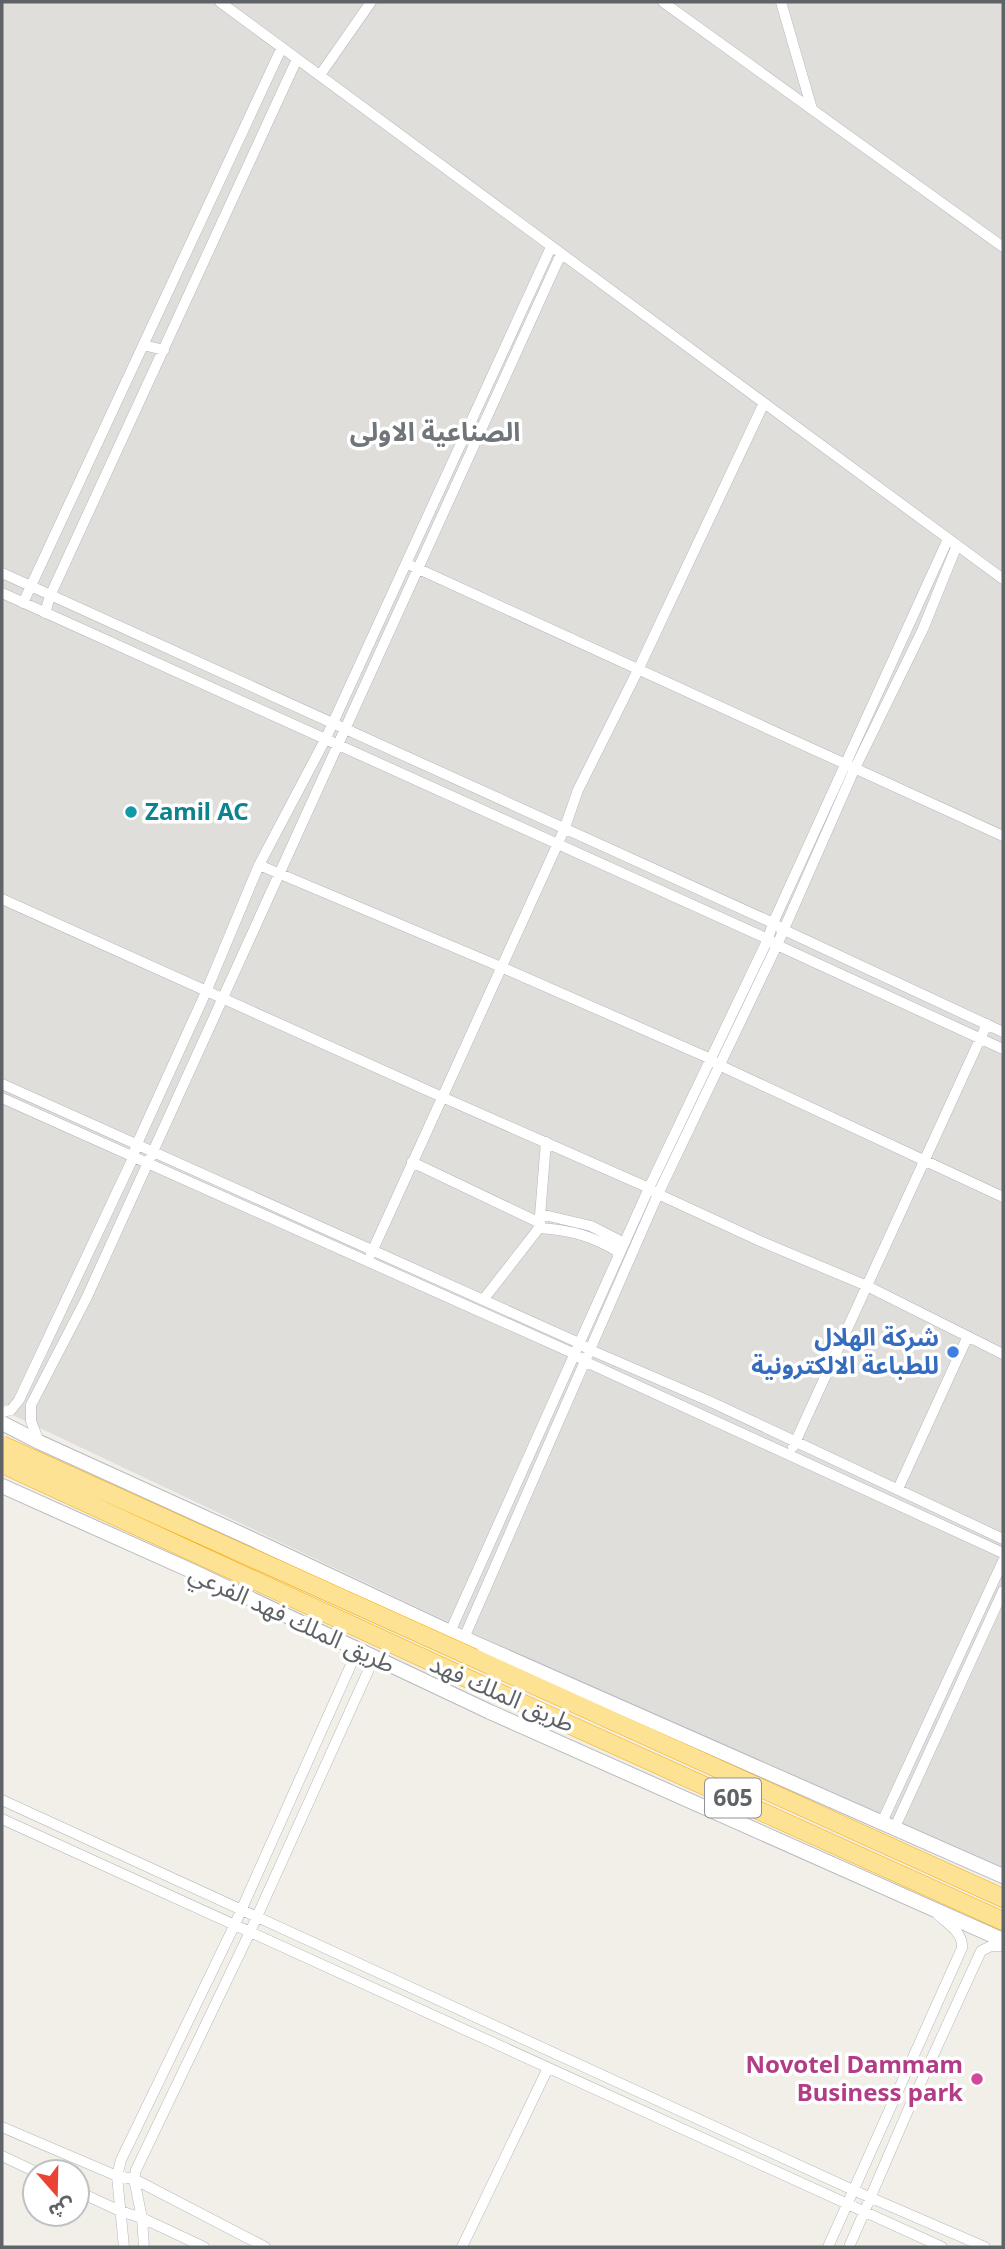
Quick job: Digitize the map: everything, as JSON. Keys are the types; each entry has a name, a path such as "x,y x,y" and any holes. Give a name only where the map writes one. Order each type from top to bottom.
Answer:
{"highway":[{"name":"طريق الملك فهد","path":"2,1444 1003,1898"},
{"name":"طريق الملك فهد","path":"2,1464 1003,1921"}],"main road":[{"path":"2,1423 457,1635 1003,1876"},
{"name":"طريق الملك فهد الفرعي","path":"2,1486 194,1572 490,1712 925,1903 1003,1940"},
{"path":"194,1572 103,1522 95,1512 100,1500 123,1493 252,1539"}],"street":[{"path":"220,2 1003,579"},
{"path":"320,75 370,2"},
{"path":"663,2 1003,247"},
{"path":"781,2 812,109"},
{"path":"23,603 282,47"},
{"path":"45,613 50,596 298,59"},
{"path":"238,142 254,151"},
{"path":"2,1412 11,1410 19,1400 71,1292 133,1158 135,1146 206,992 259,865 326,738 551,247"},
{"path":"39,1442 31,1421 31,1405 86,1299 561,254"},
{"path":"143,345 163,350"},
{"path":"368,1262 564,830 578,790 764,403"},
{"path":"850,767 923,629 952,542"},
{"path":"457,1635 518,1483 772,942 952,542"},
{"path":"406,564 1003,836"},
{"path":"2,573 778,926 1003,1032"},
{"path":"2,593 337,743 1003,1049"},
{"path":"259,865 501,967 715,1062 1003,1197"},
{"path":"2,899 546,1142 760,1241 867,1286 1003,1354"},
{"path":"790,1455 987,1024"},
{"path":"167,1077 183,1084"},
{"path":"2,1084 796,1441 1003,1539"},
{"path":"2,1098 579,1357 1003,1553"},
{"path":"483,1300 540,1222 546,1142"},
{"path":"412,1162 540,1222 591,1226 622,1248"},
{"path":"584,1346 622,1248 653,1191"},
{"path":"71,1292 86,1299"},
{"path":"898,1489 967,1338"},
{"path":"457,1635 528,1488 579,1357"},
{"path":"518,1483 528,1488"},
{"path":"889,1824 942,1694 1003,1561"},
{"path":"889,1824 953,1700 1003,1591"},
{"path":"124,2247 117,2176 121,2160 235,1924 358,1650"},
{"path":"144,2247 142,2218 134,2179 136,2170 250,1932 374,1658"},
{"path":"942,1694 953,1700"},
{"path":"2,1800 853,2190 985,2247"},
{"path":"2,1819 942,2247"},
{"path":"828,2247 962,1948 959,1934 925,1903"},
{"path":"849,2247 981,1951 991,1945 1003,1946"},
{"path":"462,2247 548,2068"},
{"path":"2,2127 117,2176 134,2179 265,2247"},
{"path":"2,2156 21,2165"},
{"path":"91,2198 204,2247"}],"shaded area":[{"path":"2,2 1003,2 1003,1873 440,1618 2,1410"}],"place":[{"name":"Zamil AC","path":"131,812"},
{"name":"شركة الهلال للطباعة الالكترونية","path":"953,1352"},
{"name":"Novotel Dammam Business park","path":"977,2079"}],"district":[{"name":"الصناعية الاولى","path":"435,432"}]}
